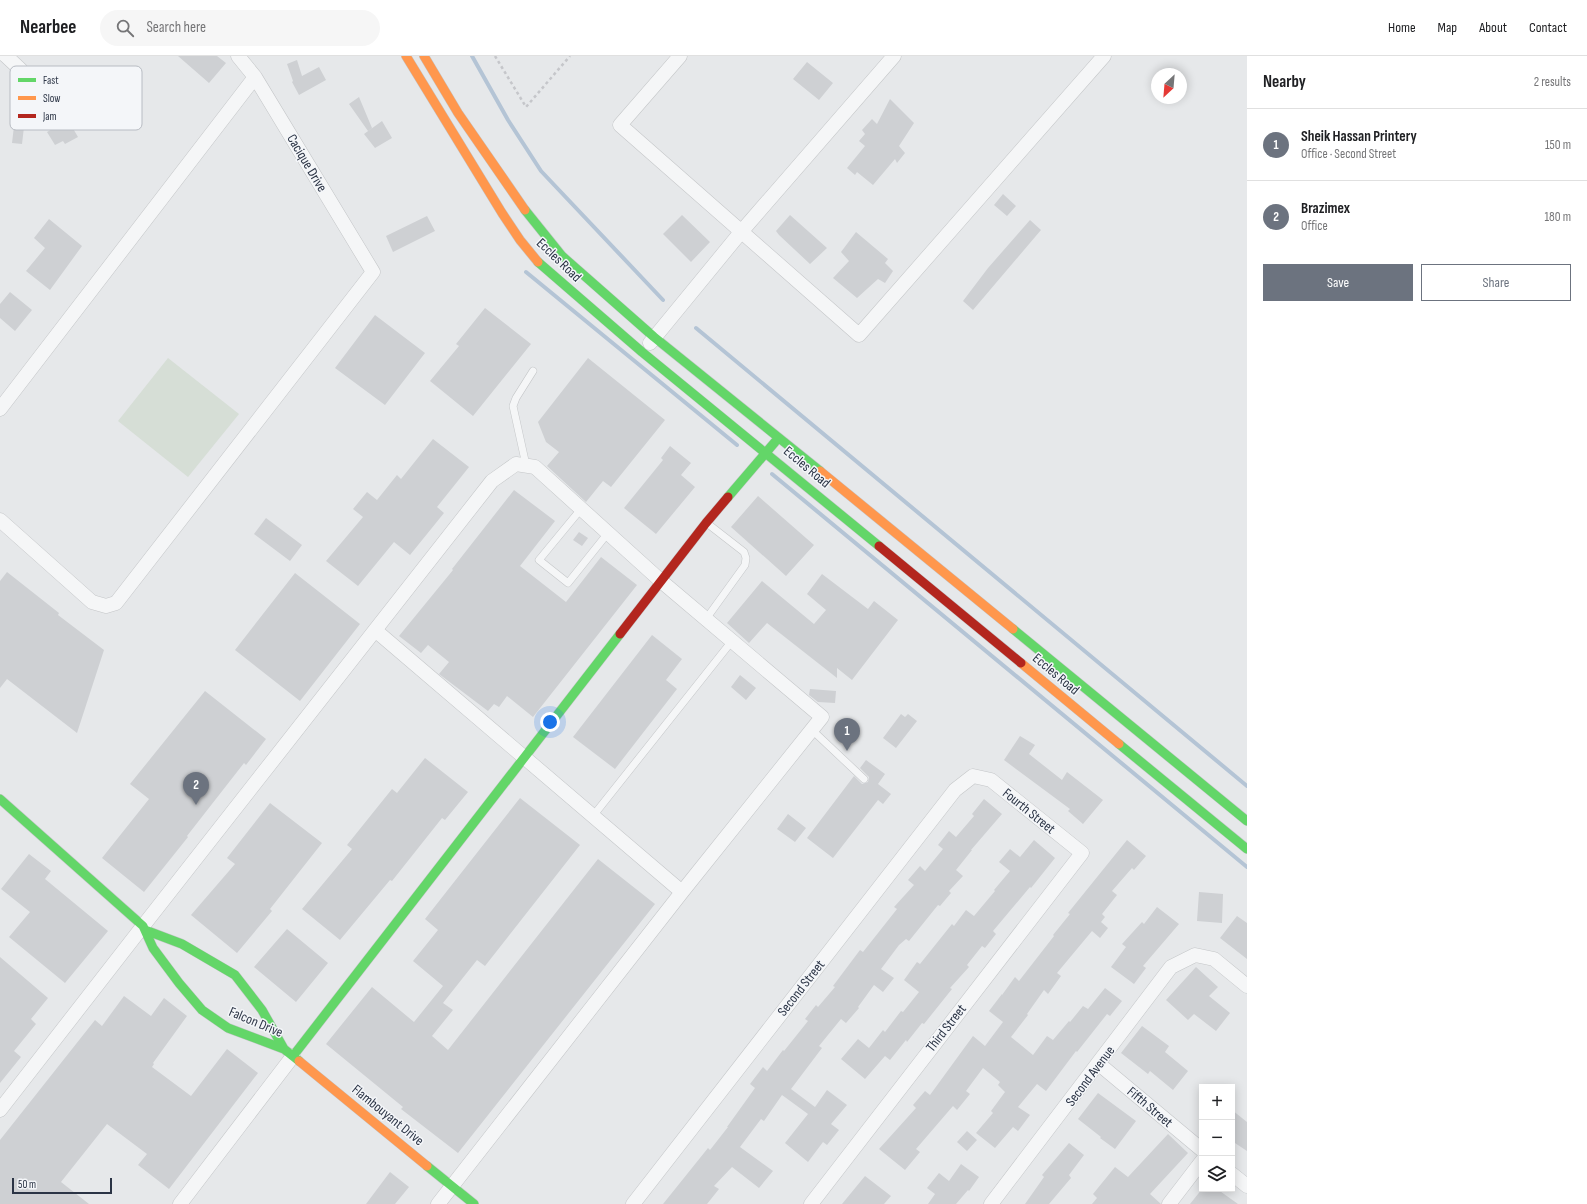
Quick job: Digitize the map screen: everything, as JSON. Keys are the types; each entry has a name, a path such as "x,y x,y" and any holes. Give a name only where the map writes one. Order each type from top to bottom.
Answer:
{"street":[{"path":"6,56 17,66"},
{"name":"Cacique Drive","path":"0,520 92,602 106,606 116,603 373,272 255,77 238,56"},
{"name":"Eccles Road","path":"406,56 502,213 520,240 541,265 642,352 766,452 1247,849"},
{"name":"Eccles Road","path":"424,56 458,113 530,218 562,256 654,337 779,437 1247,821"},
{"path":"680,56 620,125 859,336 1104,56"},
{"path":"642,352 741,232 894,56"},
{"path":"0,409 255,77"},
{"path":"180,1204 289,1052 525,758 706,523 779,437"},
{"path":"0,1110 144,928 492,481 516,464 526,464 535,467 661,581 822,717 682,892 438,1204"},
{"path":"375,630 682,892"},
{"name":"Fourth Street","path":"974,776 991,780 1082,853"},
{"name":"Second Street","path":"633,1204 955,790 974,776"},
{"name":"Falcon Drive","path":"0,799 144,928 163,935 233,974 255,998 289,1052"},
{"name":"Third Street","path":"811,1204 1082,853"},
{"name":"Falcon Drive","path":"144,928 153,948 179,983 202,1010 228,1028 289,1052"},
{"name":"Second Avenue","path":"991,1204 1172,967 1194,955 1214,959 1247,986"},
{"name":"Flambouyant Drive","path":"289,1052 474,1204"},
{"name":"Fifth Street","path":"1098,1064 1199,1148"},
{"path":"1169,1204 1199,1165"},
{"path":"1235,1176 1247,1186"}],"lane":[{"path":"526,464 514,406 516,398 534,371"},
{"path":"581,509 539,560 568,583 608,533"},
{"path":"706,523 744,552 746,558 745,565 706,619"},
{"path":"593,816 732,641"},
{"path":"811,730 864,779"}],"path":[{"path":"495,56 526,106 570,56"}],"shaded area":[{"path":"168,358 239,414 188,477 118,421"}],"building":[{"path":"178,56 217,56 226,63 209,83"},
{"path":"297,60 302,76 319,67 326,80 299,95 292,82 293,81 287,64"},
{"path":"807,62 833,83 819,100 793,79"},
{"path":"359,97 372,128 368,131 349,104"},
{"path":"890,99 914,123 899,146 905,153 897,163 895,159 873,185 857,172 855,175 847,168 865,146 859,141 865,134 862,130 872,119 877,124"},
{"path":"382,121 392,138 375,148 364,134"},
{"path":"14,130 24,130 22,144 12,143"},
{"path":"50,130 74,130 78,137 65,144 63,141 55,145 47,132"},
{"path":"1003,194 1016,206 1007,216 994,205"},
{"path":"682,215 710,242 691,262 663,234"},
{"path":"790,215 827,248 810,264 776,231"},
{"path":"427,216 435,231 393,252 386,236"},
{"path":"49,219 82,246 50,290 26,271 45,248 34,238"},
{"path":"1030,220 1041,230 973,310 963,301 988,268"},
{"path":"856,232 888,259 885,263 893,271 885,283 878,279 857,298 833,278 849,261 841,252"},
{"path":"10,292 32,310 15,331 0,318 0,304"},
{"path":"485,308 531,344 473,416 430,381 459,346 456,344"},
{"path":"375,315 425,353 385,405 335,368"},
{"path":"588,358 665,420 611,487 603,481 586,502 547,466 559,452 546,442 538,422"},
{"path":"433,439 469,467 437,507 444,513 410,555 394,542 358,586 326,561 363,517 353,509 367,492 377,500 397,475 401,479"},
{"path":"670,446 691,463 681,475 695,487 656,534 624,508 663,460 661,458"},
{"path":"514,490 555,521 520,566 566,602 601,557 637,585 533,717 507,696 499,707 494,704 488,711 439,674 449,662 428,645 421,653 399,636 453,570 452,569"},
{"path":"758,496 814,545 786,576 731,527"},
{"path":"266,518 302,545 290,561 254,534"},
{"path":"579,532 588,538 582,546 573,540"},
{"path":"7,572 59,613 58,615 104,650 77,733 7,679 0,688 0,581"},
{"path":"295,573 360,624 300,701 235,650"},
{"path":"822,574 868,609 874,601 898,620 852,680 837,668 837,678 767,623 749,643 727,623 762,581 814,624 826,610 807,594"},
{"path":"652,635 682,659 666,680 677,689 615,769 573,737"},
{"path":"740,675 756,688 746,700 731,687"},
{"path":"810,689 836,691 835,703 818,702 809,695"},
{"path":"205,691 266,739 246,765 244,763 144,892 102,858 149,799 130,784"},
{"path":"901,714 905,717 908,714 917,721 896,748 883,738"},
{"path":"1020,736 1035,745 1029,754 1062,780 1067,772 1103,800 1083,824 1068,811 1070,809 1004,760"},
{"path":"425,758 468,792 445,820 442,818 392,881 390,880 340,940 302,909 352,849 347,845 392,789 397,793"},
{"path":"866,760 885,774 878,784 891,794 883,804 878,800 833,858 807,838 854,776 862,784 868,782 869,777 860,768"},
{"path":"520,798 580,845 485,966 477,960 443,1003 453,1010 432,1036 448,1050 598,859 655,904 458,1153 401,1109 403,1107 326,1044 372,987 414,1022 443,986 413,961 438,930 425,919"},
{"path":"984,799 1002,814 956,870 963,876 949,891 951,893 940,906 938,905 909,941 906,939 899,945 881,969 894,978 883,992 874,985 858,1007 859,1008 846,1023 841,1019 819,1046 822,1048 791,1089 815,1107 827,1090 847,1105 831,1124 839,1130 827,1145 823,1142 808,1162 785,1143 808,1114 782,1095 764,1121 761,1119 740,1147 773,1171 759,1188 732,1167 714,1186 719,1189 707,1204 663,1204 708,1148 710,1150 728,1127 755,1088 750,1084 763,1067 767,1071 783,1050 784,1051 808,1021 805,1019 816,1005 818,1007 835,987 833,986 860,950 863,952 897,909 894,907 914,885 908,880 920,866 925,871 943,849 938,845 949,831 956,837 974,816 972,814"},
{"path":"270,803 322,843 270,909 272,911 237,953 191,915 235,864 227,858"},
{"path":"788,814 806,828 795,842 777,829"},
{"path":"1034,840 1055,858 993,931 996,934 985,948 982,946 967,965 969,967 950,988 952,989 924,1024 922,1023 890,1060 885,1056 865,1079 841,1059 858,1039 869,1048 883,1030 885,1032 901,1011 903,1012 919,992 904,980 917,962 920,964 952,924 954,926 966,910 974,916 995,891 994,890 1010,871 999,862 1010,849 1020,857"},
{"path":"1127,840 1146,856 1134,870 1132,868 1112,891 1117,895 1102,914 1105,917 1101,922 1108,928 1100,938 1092,931 1057,973 1061,976 1048,994 1044,990 1027,1014 1028,1015 1011,1037 1033,1055 1047,1036 1053,1040 1083,1006 1088,1009 1105,988 1122,1001 1110,1016 1107,1014 1077,1052 1076,1051 1046,1091 1037,1084 1018,1107 1030,1115 1018,1131 1013,1127 995,1148 976,1133 993,1113 991,1111 1005,1092 998,1085 1000,1082 983,1068 966,1091 970,1094 957,1110 953,1106 916,1149 920,1152 905,1170 879,1149 916,1108 913,1105 925,1091 930,1095 973,1036 985,1046 1003,1022 989,1011 1015,977 1019,981 1070,914 1068,913"},
{"path":"29,854 51,871 45,879 108,931 65,983 9,937 30,912 1,889"},
{"path":"1199,892 1223,894 1222,923 1197,921"},
{"path":"1157,907 1179,924 1143,966 1146,968 1134,984 1111,967 1126,947 1122,944 1142,922 1144,924"},
{"path":"1237,916 1247,923 1247,959 1220,938"},
{"path":"287,929 328,963 296,1002 254,967"},
{"path":"0,957 48,998 31,1019 36,1024 14,1051 21,1057 0,1083"},
{"path":"1196,967 1218,987 1209,996 1230,1013 1216,1031 1194,1014 1188,1020 1166,1000"},
{"path":"124,996 151,1016 164,998 187,1016 153,1063 154,1064 152,1067 191,1096 227,1049 258,1073 169,1189 138,1165 147,1154 107,1124 61,1182 89,1204 0,1204 0,1140 95,1020 102,1026"},
{"path":"1142,1026 1169,1046 1165,1052 1188,1071 1173,1090 1150,1071 1148,1074 1121,1053"},
{"path":"1098,1093 1136,1121 1115,1149 1078,1119"},
{"path":"1235,1112 1247,1122 1247,1151 1235,1143"},
{"path":"967,1131 977,1140 967,1151 957,1142"},
{"path":"1168,1134 1188,1153 1150,1194 1161,1204 1092,1204 1097,1198 1093,1194 1115,1167 1128,1177"},
{"path":"1069,1143 1084,1155 1069,1175 1071,1178 1049,1204 1025,1204 1044,1177 1042,1175"},
{"path":"961,1164 979,1177 969,1191 968,1190 956,1204 928,1204 935,1194 927,1188 939,1173 949,1181"},
{"path":"390,1172 409,1187 395,1204 366,1204"},
{"path":"865,1176 891,1196 884,1204 842,1204"},
{"path":"1200,1192 1221,1192 1238,1204 1190,1204"}],"waterway":[{"path":"472,56 508,120 541,171 663,300"},
{"path":"526,272 737,445"},
{"path":"696,328 1247,786"},
{"path":"772,474 1247,867"}],"traffic: fast":[{"path":"525,210 562,256 654,337 820,471"},
{"path":"538,262 642,352 879,546"},
{"path":"728,497 775,442"},
{"path":"1013,629 1247,821"},
{"path":"293,1056 620,634"},
{"path":"1119,744 1247,849"},
{"path":"0,799 143,926 153,948 179,983 202,1010 228,1028 284,1049 299,1061"},
{"path":"145,930 182,944 235,975 262,1010 284,1049"},
{"path":"427,1166 474,1204"}],"traffic: slow":[{"path":"406,56 502,213 520,240 538,262"},
{"path":"424,56 458,113 525,210"},
{"path":"820,471 1013,629"},
{"path":"1021,663 1119,744"},
{"path":"299,1061 427,1166"}],"traffic: jam":[{"path":"620,634 728,497"},
{"path":"879,546 1021,663"}],"place":[{"name":"Sheik Hassan Printery","path":"847,751"},
{"name":"Brazimex","path":"196,805"}]}
